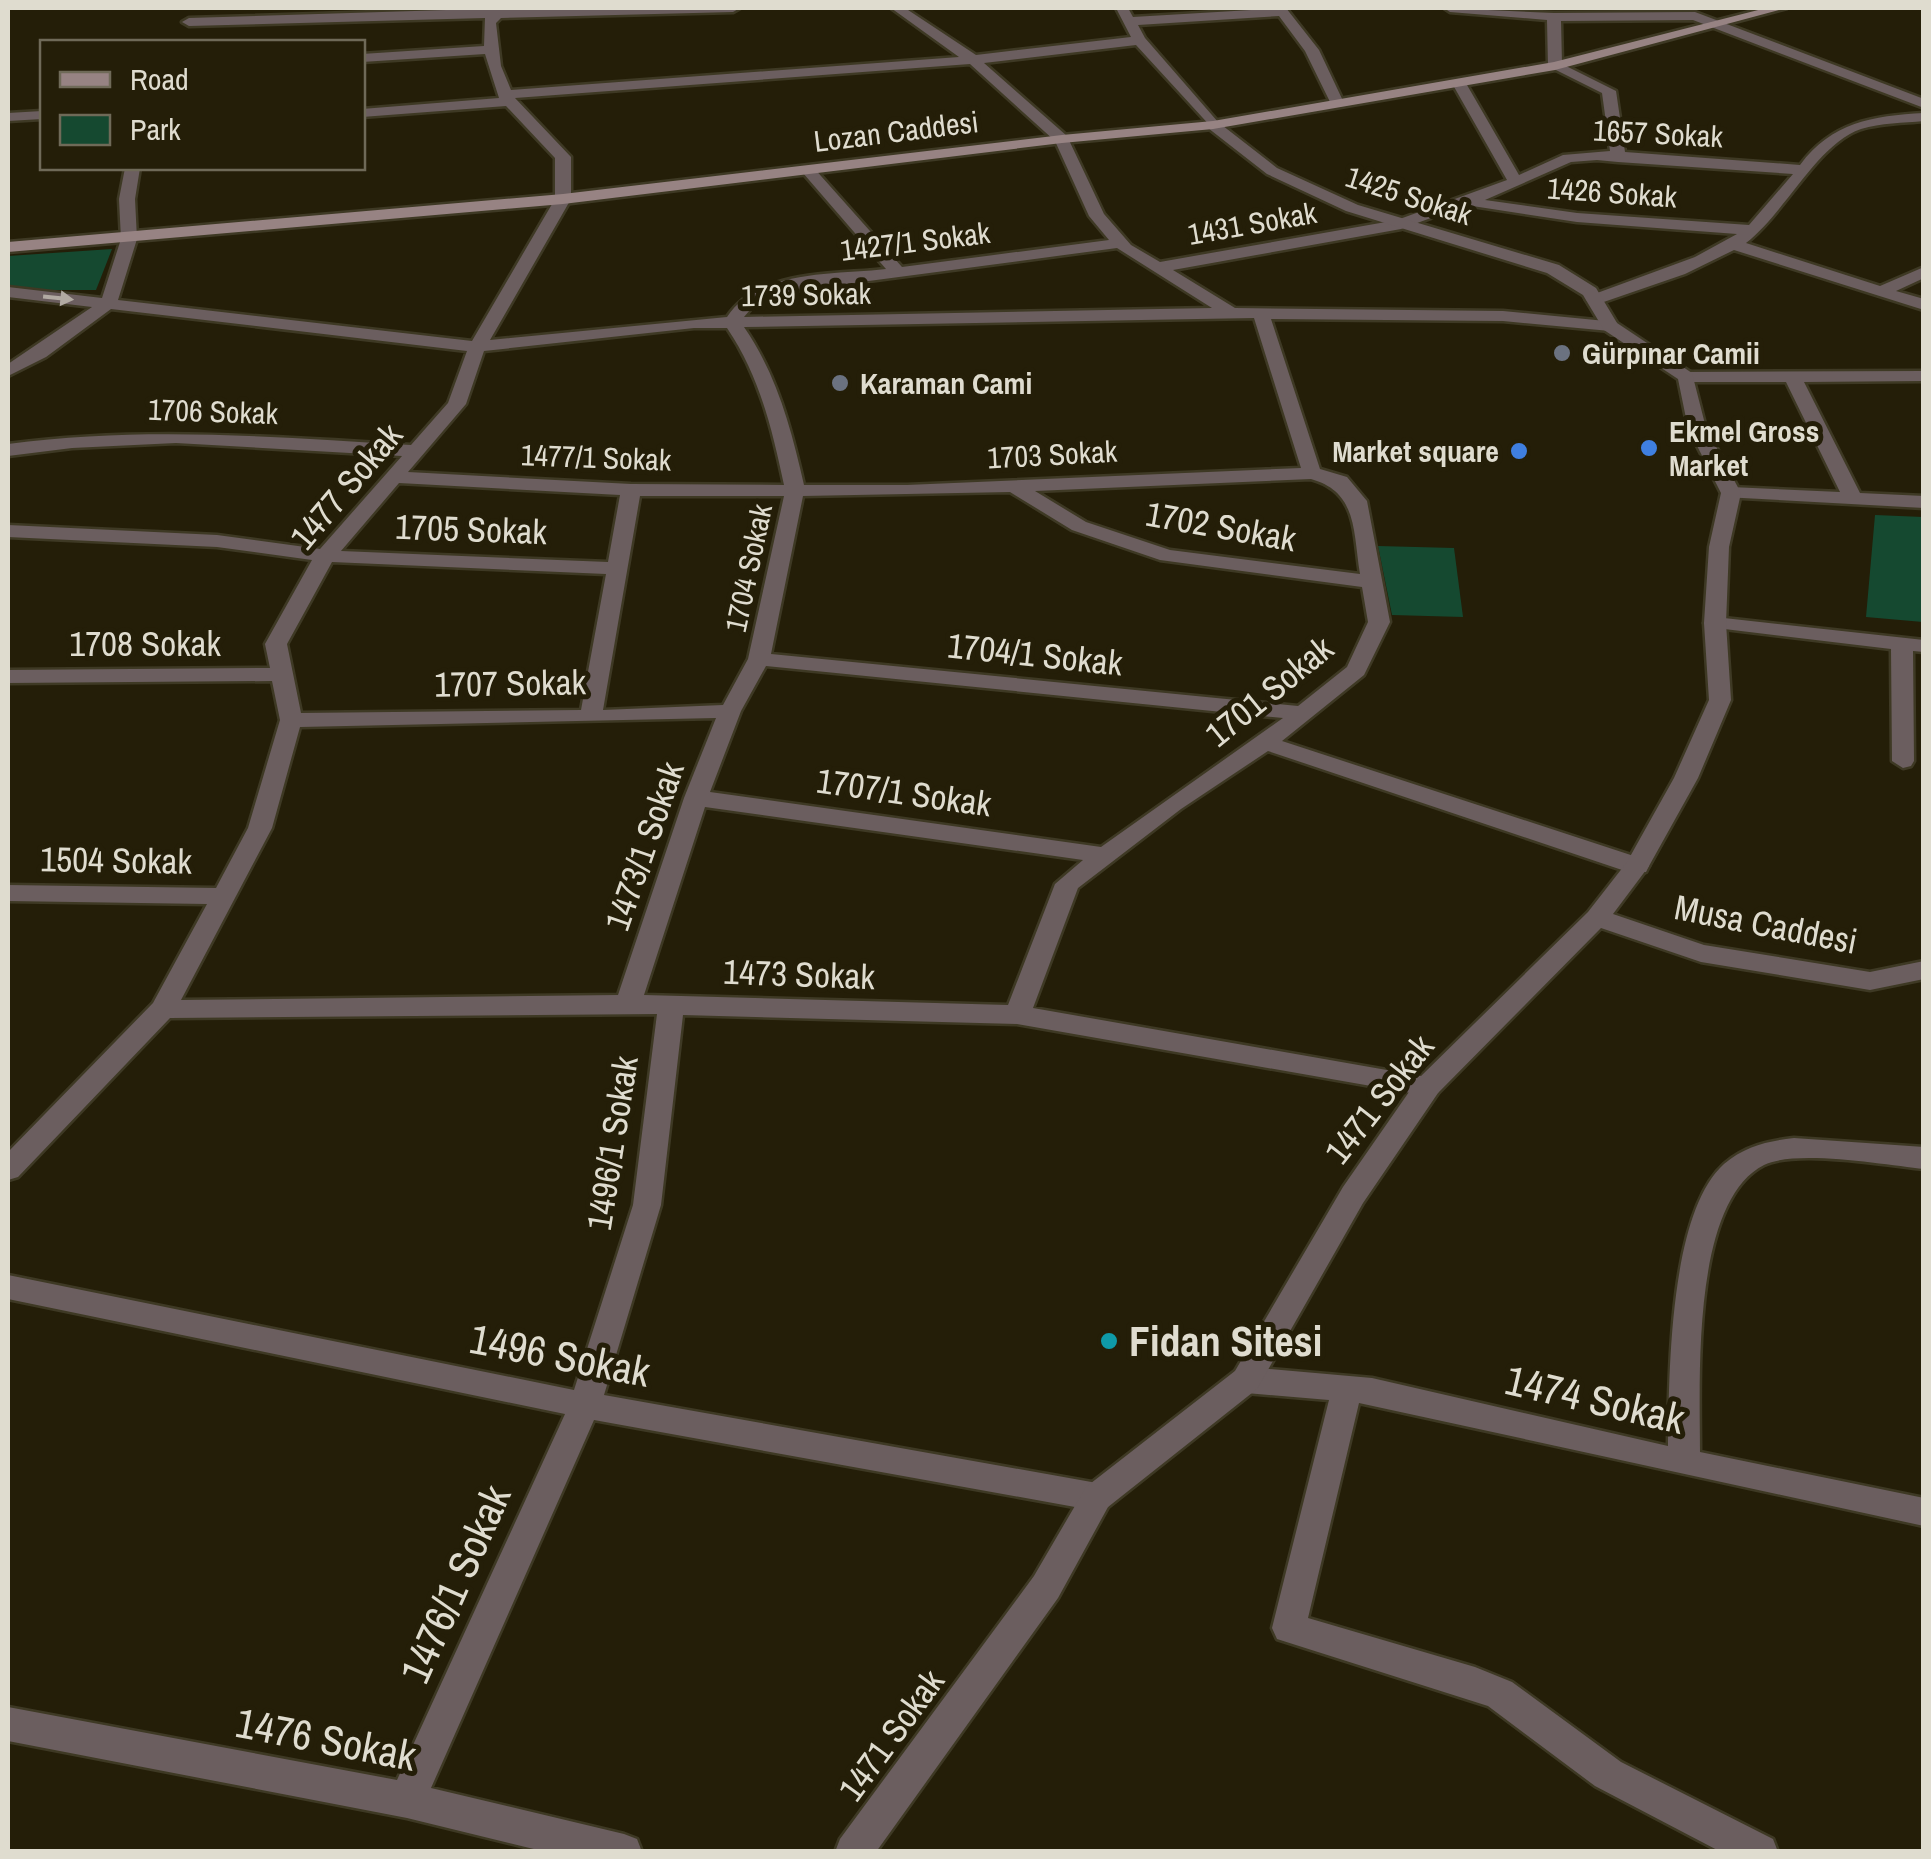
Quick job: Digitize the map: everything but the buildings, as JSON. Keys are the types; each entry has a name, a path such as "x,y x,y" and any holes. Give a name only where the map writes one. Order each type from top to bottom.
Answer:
{"main road":[{"name":"Lozan Caddesi","path":"8,247 562,199 1062,139 1213,126 1460,86 1555,66 1780,8"}],"street":[{"path":"183,40 197,8"},
{"path":"524,8 496,15 489,22 489,50 504,98 563,157 562,199"},
{"path":"190,22 732,8"},
{"path":"897,8 972,60 1062,139 1097,216 1121,243 1194,292 1234,313"},
{"path":"365,113 972,60 1138,40 1132,21 1122,8"},
{"path":"1450,8 1554,17 1694,16 1924,104"},
{"path":"1132,21 1281,10 1312,50 1337,103"},
{"path":"1554,17 1555,66 1609,91 1618,157"},
{"name":"1425 Sokak","path":"1138,40 1213,126 1272,171 1352,208 1553,269 1590,292 1595,300"},
{"path":"365,58 489,50"},
{"path":"1460,86 1516,182"},
{"path":"8,118 40,115"},
{"path":"1924,117 1848,126 1819,146 1753,230 1689,266 1595,300 1610,326 1686,377 1924,376"},
{"name":"1657 Sokak","path":"1467,201 1568,158 1618,157 1802,170"},
{"path":"8,371 109,303 129,239 127,199 133,170"},
{"path":"808,170 896,270"},
{"name":"1477 Sokak","path":"8,1169 162,1009 260,828 290,720 276,644 325,556 458,404 476,346 562,199"},
{"name":"1431 Sokak","path":"1162,267 1400,224 1467,201"},
{"name":"1426 Sokak","path":"1467,201 1591,221 1638,220 1753,230"},
{"name":"1427/1 Sokak","path":"732,323 753,295 896,270 1121,243"},
{"path":"1729,243 1924,305"},
{"path":"1882,291 1924,272"},
{"name":"1739 Sokak","path":"8,292 282,327 476,346 732,323 1234,313 1503,316 1610,326"},
{"path":"1261,314 1312,473"},
{"name":"1704 Sokak","path":"730,711 759,659 795,490 781,426 757,358 732,323"},
{"path":"1686,377 1697,428 1731,492 1924,502"},
{"path":"1793,377 1852,499"},
{"name":"1706 Sokak","path":"8,450 176,436 417,450"},
{"name":"1703 Sokak","path":"795,490 907,492 1312,473"},
{"name":"1701 Sokak","path":"1017,1014 1067,884 1266,743 1356,670 1378,622 1357,501 1340,481 1312,473"},
{"name":"1477/1 Sokak","path":"394,476 631,490 795,490"},
{"name":"1702 Sokak","path":"1013,486 1079,526 1167,556 1372,582"},
{"path":"591,717 631,490"},
{"name":"1471 Sokak","path":"856,1851 1046,1587 1097,1497 1246,1380 1344,1210 1428,1086 1597,918 1637,866 1686,778 1720,700 1716,623 1719,547 1731,492"},
{"name":"1705 Sokak","path":"8,531 217,540 325,556 615,568"},
{"path":"1716,623 1913,645 1903,762"},
{"name":"1704/1 Sokak","path":"759,659 1305,714"},
{"name":"1708 Sokak","path":"8,676 282,674"},
{"name":"1707 Sokak","path":"290,720 591,717 730,711"},
{"name":"1473/1 Sokak","path":"628,1004 696,798 730,711"},
{"path":"1266,743 1637,866"},
{"name":"1707/1 Sokak","path":"696,798 1104,855"},
{"name":"1504 Sokak","path":"8,893 224,896"},
{"name":"Musa Caddesi","path":"1597,918 1702,952 1870,980 1924,970"},
{"name":"1473 Sokak","path":"162,1009 628,1004 1017,1014 1428,1086"},
{"name":"1496/1 Sokak","path":"584,1405 647,1205 671,1006"},
{"path":"1684,1463 1686,1315 1706,1219 1732,1172 1755,1156 1801,1150 1924,1158"},
{"name":"1496 Sokak","path":"8,1287 584,1405 1097,1497"},
{"name":"1474 Sokak","path":"1246,1380 1372,1391 1684,1463 1924,1512"},
{"path":"1347,1389 1289,1628 1476,1683 1500,1694 1608,1774 1760,1852"},
{"name":"1476/1 Sokak","path":"406,1800 584,1405"},
{"name":"1476 Sokak","path":"8,1724 406,1800 624,1852"}],"green space":[{"path":"112,249 96,290 8,290 8,256"},
{"path":"1875,515 1923,517 1923,622 1866,617"},
{"path":"1378,546 1454,548 1463,617 1392,615"}],"place":[{"name":"Gürpınar Camii","path":"1562,353"},
{"name":"Karaman Cami","path":"840,383"},
{"name":"Ekmel Gross Market","path":"1649,448"},
{"name":"Market square","path":"1519,451"},
{"name":"Fidan Sitesi","path":"1109,1341"}]}
